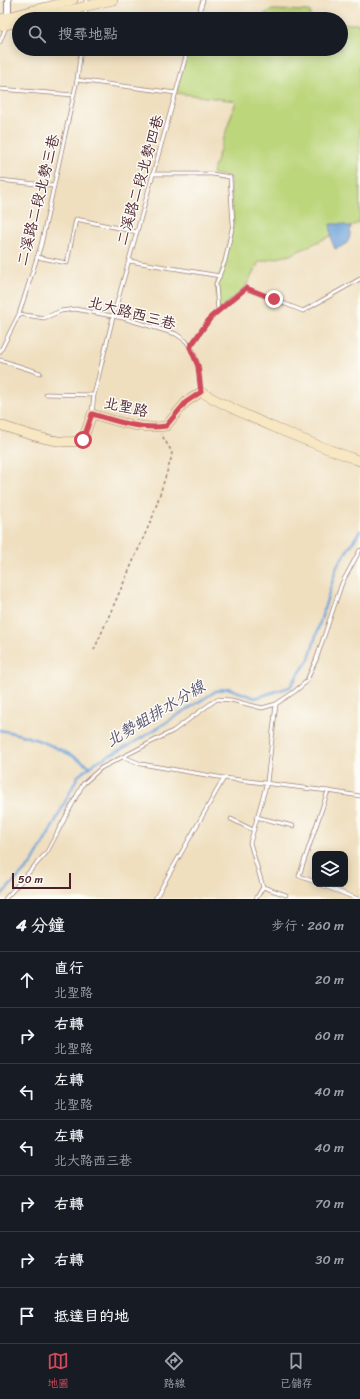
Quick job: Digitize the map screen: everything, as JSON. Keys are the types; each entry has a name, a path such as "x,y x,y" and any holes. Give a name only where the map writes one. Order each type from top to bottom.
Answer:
{"street":[{"path":"4,22 8,0"},
{"path":"35,12 73,0"},
{"path":"56,12 86,3 113,0"},
{"path":"201,392 222,404 303,440 360,461"},
{"name":"北聖路","path":"0,425 31,436 76,442 83,440 92,414 126,424 156,428 166,426 186,402 201,392"}],"lane":[{"path":"199,12 202,0"},
{"path":"0,42 4,22"},
{"name":"二溪路二段北勢三巷","path":"0,352 19,314 37,257 74,95 80,56"},
{"name":"二溪路二段北勢四巷","path":"113,317 186,56"},
{"path":"77,80 176,94"},
{"path":"0,89 74,95"},
{"path":"153,174 212,174 230,177 233,224 226,261 216,284 218,311"},
{"path":"0,180 54,186"},
{"path":"37,257 67,263 76,219 137,232"},
{"path":"129,261 220,276"},
{"path":"190,347 211,317 246,288 303,311 360,279"},
{"name":"北大路西三巷","path":"19,314 44,318 61,311 75,309 123,318 176,334 190,347 198,366 201,392"},
{"path":"92,414 94,395 113,317"},
{"path":"0,360 40,373"},
{"path":"46,394 94,395"},
{"path":"5,899 47,852 83,784 101,768 173,731 217,699 230,700 262,708 276,704 306,682 316,660 342,583 360,550"},
{"path":"256,899 263,887 250,843 256,817 267,782 276,704"},
{"path":"124,756 141,764 224,778 267,782 360,796"},
{"path":"155,899 224,778"},
{"path":"312,881 299,876 328,791"},
{"path":"256,817 293,826"},
{"path":"231,819 253,830"},
{"path":"263,887 286,895"},
{"path":"327,887 358,899"}],"path":[{"path":"94,650 153,516 171,460 172,452 156,428"}],"green space":[{"path":"271,10 310,11 310,12 268,12"},
{"path":"348,24 360,24 360,222 290,255 259,262 245,288 218,311 216,284 225,261 233,224 230,177 212,174 236,101 176,93 186,56 348,56"}],"water":[{"path":"330,224 341,224 351,227 348,242 344,246 335,249 332,242"}],"waterway":[{"name":"北勢蛆排水分線","path":"0,896 32,863 51,830 78,776 96,762 135,742 216,691 228,688 255,698 290,687 309,659 337,566 360,531"},
{"path":"0,730 47,744 70,754 91,767"}],"route":[{"path":"83,440 92,414 126,424 156,428 166,426 186,402 201,392 198,366 193,351 190,347 211,317 246,288 274,299"}]}
